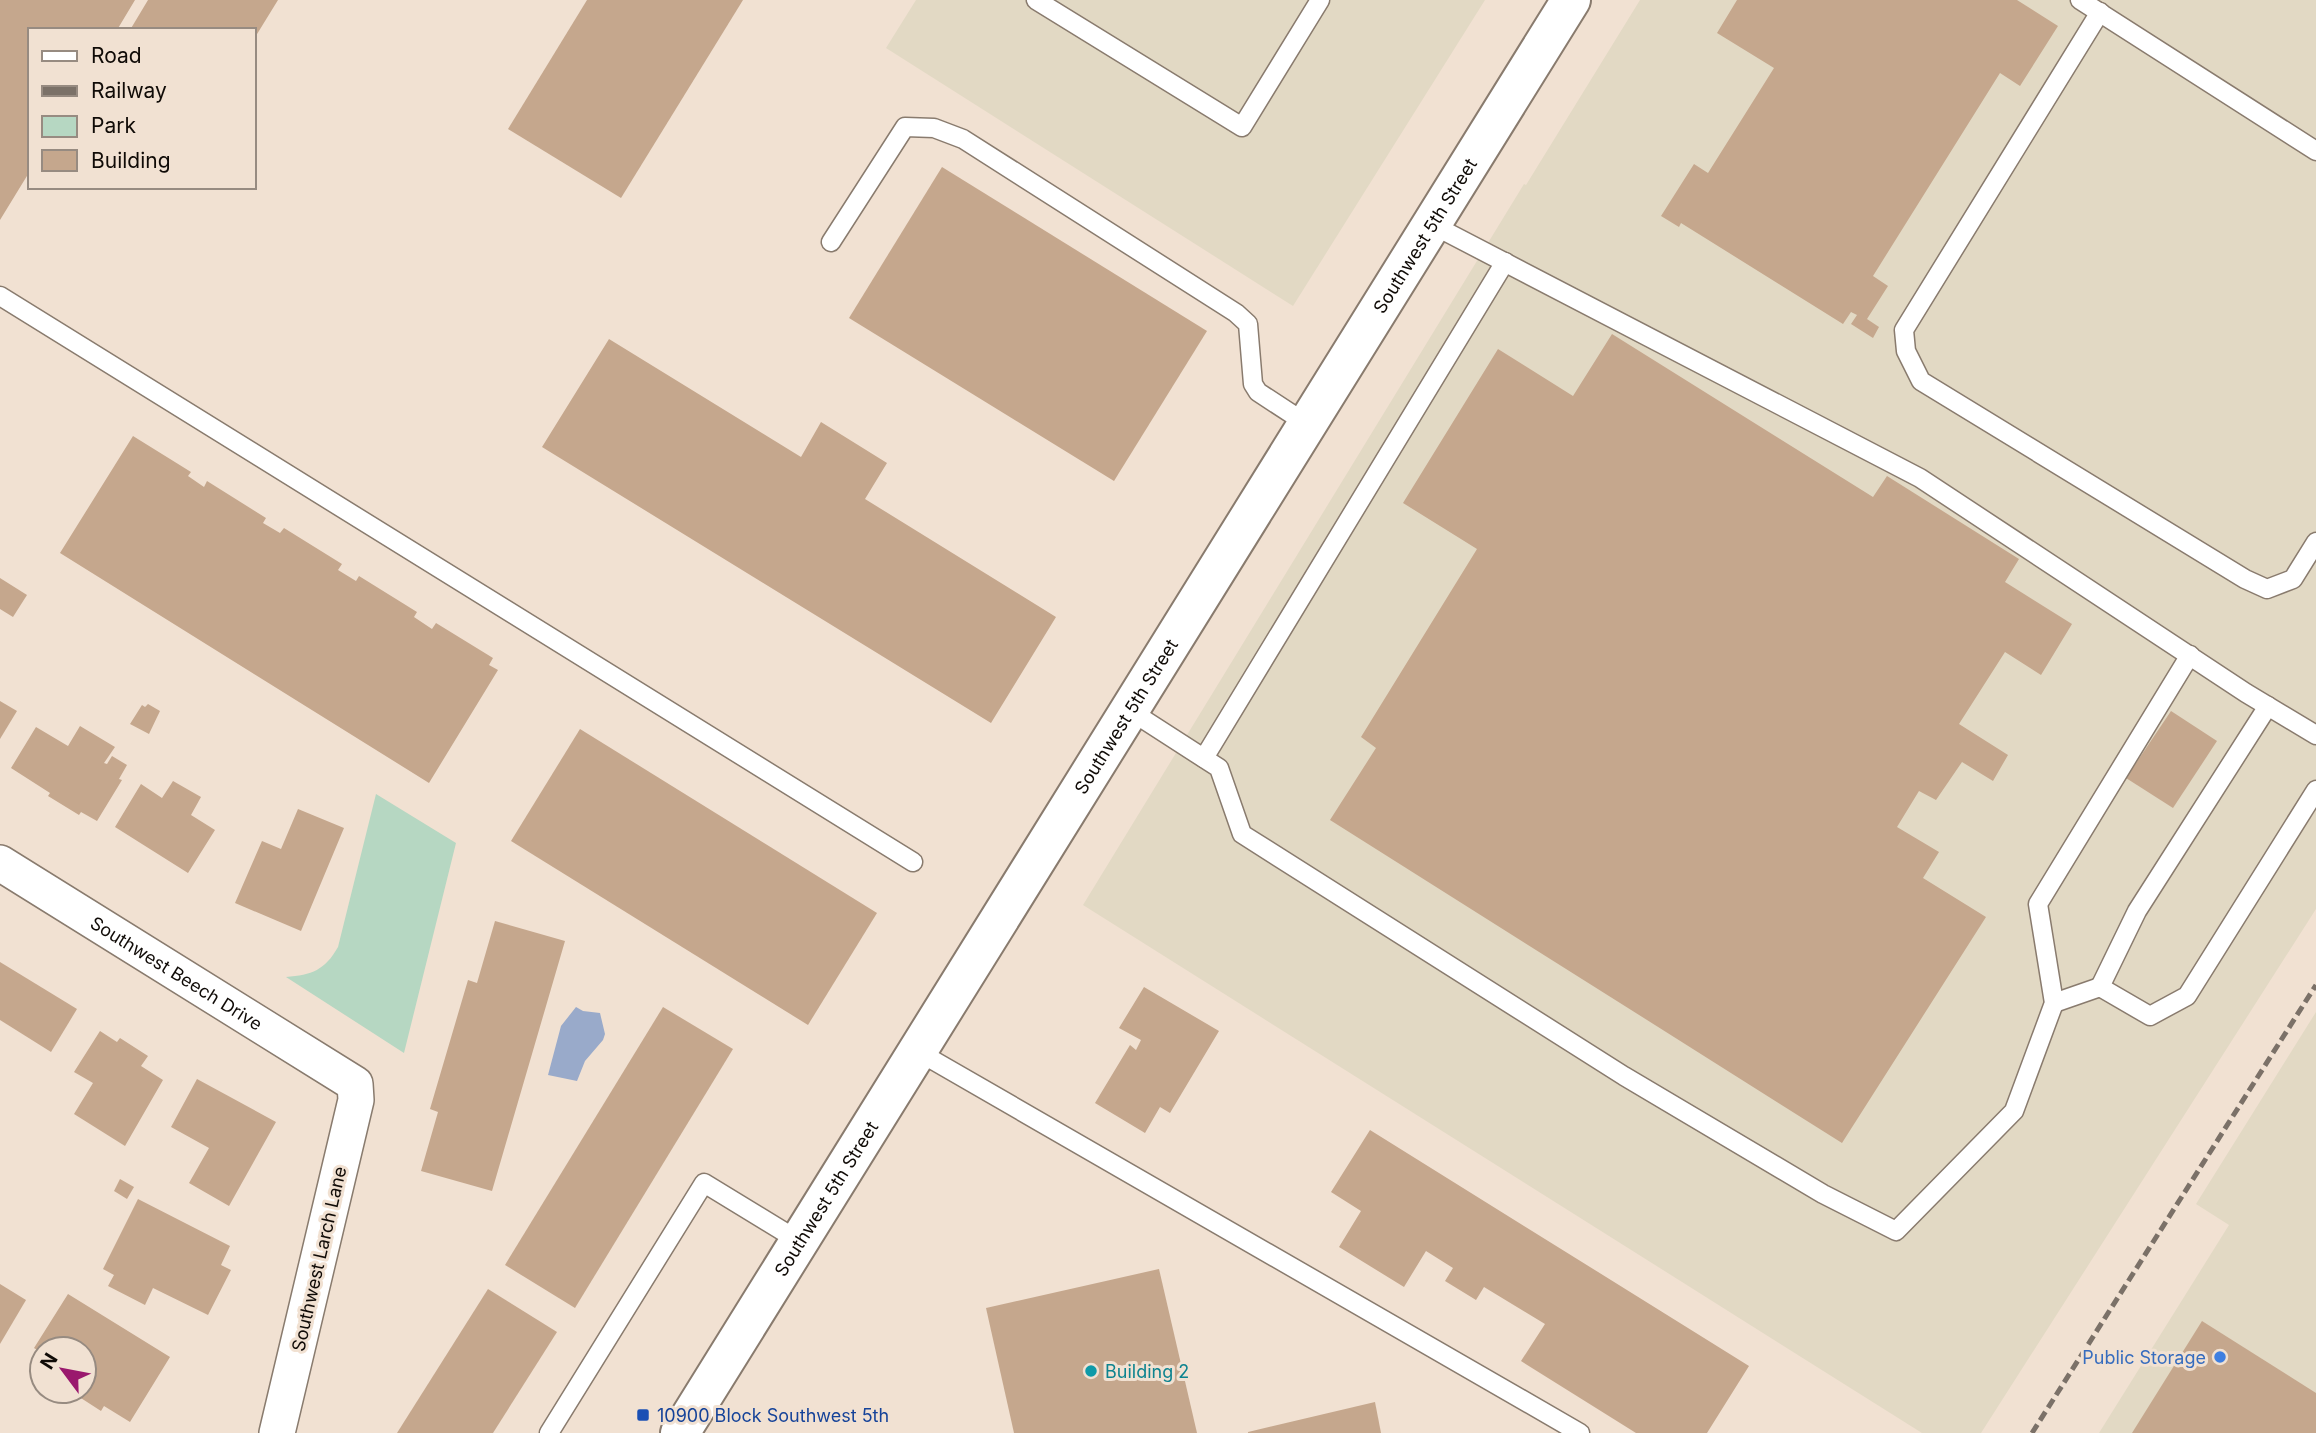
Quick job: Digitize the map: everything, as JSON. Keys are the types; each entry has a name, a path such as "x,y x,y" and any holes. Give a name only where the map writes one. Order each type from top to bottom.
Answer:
{"street":[{"name":"Southwest 5th Street","path":"680,1433 1571,0"},
{"name":"Southwest Beech Drive","path":"0,863 355,1084"},
{"name":"Southwest Larch Lane","path":"277,1433 356,1100 355,1084"}],"lane":[{"path":"1036,0 1242,127 1320,0"},
{"path":"2081,0 2316,151"},
{"path":"2100,12 1903,330 1906,351 1921,381 2245,579 2267,589 2293,579 2316,542"},
{"path":"831,242 905,127 934,128 953,135 1236,313 1248,324 1253,384 1258,392 1307,424"},
{"path":"1432,225 1920,478 2316,735"},
{"path":"1204,758 1505,262"},
{"path":"0,296 913,862"},
{"path":"1129,710 1219,768 1241,834 1625,1076 1823,1194 1896,1231 2014,1111 2054,1003 2038,904 2190,655"},
{"path":"2054,1003 2100,987 2137,911 2268,706"},
{"path":"2100,987 2150,1016 2186,996 2316,790"},
{"path":"917,1051 1580,1433"},
{"path":"549,1433 704,1183 799,1241"}],"shaded area":[{"path":"916,0 1485,0 1293,306 886,48"},
{"path":"1640,0 2316,0 2316,909 1981,1433 1922,1433 1083,905 1524,184 1526,185"},
{"path":"2316,1012 2316,1433 2099,1433 2229,1225 2196,1204"}],"green space":[{"path":"376,794 456,843 404,1053 286,977 317,970 338,947"}],"water":[{"path":"576,1007 583,1011 600,1013 605,1034 585,1061 577,1081 548,1075 561,1026"}],"building":[{"path":"0,0 135,0 118,28 28,28 28,174 0,220"},
{"path":"148,0 278,0 256,36 256,28 131,28"},
{"path":"587,0 743,0 621,198 508,129"},
{"path":"1737,0 2017,0 2058,26 2020,86 2000,73 1873,276 1888,286 1867,319 1879,327 1873,338 1851,324 1857,315 1851,312 1843,324 1681,223 1679,227 1661,216 1694,164 1708,173 1774,68 1717,33"},
{"path":"942,167 1207,331 1114,481 849,318"},
{"path":"1612,334 1873,497 1887,476 2019,559 2005,582 2072,624 2041,675 2005,652 1959,724 2008,755 1993,781 1962,762 1936,800 1919,791 1897,827 1939,852 1923,878 1986,917 1842,1143 1330,820 1376,748 1361,737 1477,549 1403,503 1498,349 1573,396"},
{"path":"609,339 801,457 821,422 887,463 865,499 1056,617 991,723 542,447"},
{"path":"133,436 191,472 188,476 204,487 207,481 266,518 263,523 280,533 284,528 342,564 338,570 356,581 359,576 417,612 414,617 432,629 436,623 493,658 489,665 498,670 429,783 60,553"},
{"path":"0,578 27,595 13,617 0,609"},
{"path":"0,701 17,711 0,739"},
{"path":"148,704 160,711 149,734 130,724 142,705 145,707"},
{"path":"2171,711 2217,741 2173,808 2126,778"},
{"path":"80,726 115,747 104,763 107,764 112,756 127,765 119,779 122,780 97,821 81,812 79,815 48,796 50,793 11,768 36,727 68,746"},
{"path":"580,729 877,913 808,1025 511,841"},
{"path":"173,781 201,797 191,815 215,830 188,873 115,827 141,784 162,798"},
{"path":"298,809 344,828 301,931 235,903 262,841 281,849"},
{"path":"495,921 565,941 492,1191 421,1171 438,1112 430,1109 468,980 477,983"},
{"path":"0,962 77,1009 51,1052 0,1020"},
{"path":"1144,987 1219,1031 1170,1113 1160,1107 1145,1133 1095,1103 1130,1045 1136,1050 1141,1040 1119,1028"},
{"path":"663,1007 733,1049 575,1308 505,1265"},
{"path":"100,1031 117,1042 120,1038 148,1056 141,1066 163,1080 125,1146 74,1114 93,1083 74,1072"},
{"path":"197,1079 276,1122 229,1206 189,1183 209,1148 171,1127"},
{"path":"1370,1130 1749,1366 1707,1433 1636,1433 1521,1361 1545,1324 1484,1287 1476,1300 1445,1281 1453,1268 1426,1251 1404,1287 1339,1247 1361,1211 1331,1192"},
{"path":"120,1179 134,1187 127,1199 114,1191"},
{"path":"138,1199 230,1246 221,1265 231,1270 208,1315 153,1288 145,1305 108,1286 114,1275 103,1269"},
{"name":"Building 2","path":"1159,1269 1197,1433 1014,1433 986,1308"},
{"path":"0,1284 26,1300 0,1344"},
{"path":"488,1289 557,1332 493,1433 397,1433"},
{"path":"68,1294 170,1357 130,1422 104,1406 101,1411 92,1405 98,1405 98,1335 42,1335"},
{"name":"Public Storage","path":"2202,1321 2316,1393 2316,1433 2132,1433"},
{"path":"1375,1402 1381,1433 1248,1433 1248,1432"}],"railway":[{"path":"2032,1433 2316,985"}],"place":[{"name":"Public Storage","path":"2220,1357"},
{"name":"Building 2","path":"1091,1371"},
{"name":"10900 Block Southwest 5th","path":"643,1415"}]}
